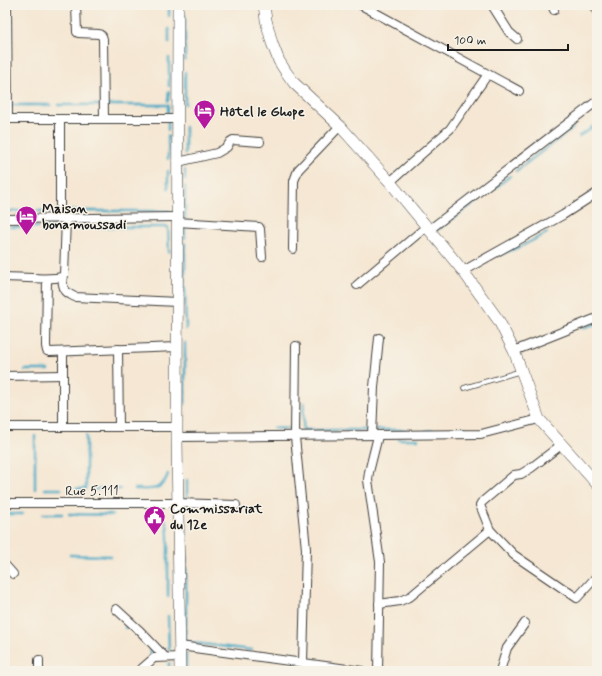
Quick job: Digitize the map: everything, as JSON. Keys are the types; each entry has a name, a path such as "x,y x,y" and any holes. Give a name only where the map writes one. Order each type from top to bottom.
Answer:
{"street":[{"path":"7,5 6,119 178,119"},
{"path":"76,5 77,32 99,34 103,39 104,119"},
{"path":"178,5 177,432 180,671"},
{"path":"264,5 272,43 286,72 294,83 340,126 390,182 463,271 499,321 514,351 539,419 597,484"},
{"path":"361,5 519,91"},
{"path":"492,5 509,32 517,39"},
{"path":"594,5 597,10"},
{"path":"390,182 450,129 488,74"},
{"path":"357,285 428,229 597,101"},
{"path":"60,119 65,273 62,277 63,287 68,294 75,296 177,302"},
{"path":"293,249 295,176 298,170 340,126"},
{"path":"178,162 217,153 227,147 233,140 260,142"},
{"path":"463,271 563,215 597,193"},
{"path":"5,219 63,218 177,220 257,226 260,229 262,257"},
{"path":"5,277 47,279 62,277"},
{"path":"47,279 47,351 63,352 177,347"},
{"path":"514,351 597,318"},
{"path":"378,671 380,558 368,480 375,435 374,386 379,338"},
{"path":"296,346 295,437 306,549 303,662"},
{"path":"118,349 119,427"},
{"path":"63,352 63,427"},
{"path":"5,376 63,375"},
{"path":"5,427 119,427 177,432 295,437 481,434 539,419"},
{"path":"561,445 531,468 521,474 514,475 480,505 490,530 514,555 577,598 597,576"},
{"name":"Rue 5.111","path":"5,503 178,503 236,505"},
{"path":"379,604 400,601 411,596 490,530"},
{"path":"5,565 13,574"},
{"path":"116,609 165,657"},
{"path":"500,671 507,648 525,623"},
{"path":"139,671 154,658 165,657 180,651 303,662 321,668 362,671"},
{"path":"39,660 39,671"}],"lane":[{"path":"464,388 521,371"}],"waterway":[{"path":"169,5 169,16"},
{"path":"185,15 185,43"},
{"path":"169,29 169,43"},
{"path":"185,46 185,60"},
{"path":"169,58 169,86"},
{"path":"185,72 185,104"},
{"path":"168,101 169,91"},
{"path":"10,105 51,105"},
{"path":"58,105 166,105"},
{"path":"168,105 168,130"},
{"path":"579,136 597,123"},
{"path":"185,127 185,154"},
{"path":"516,171 573,128"},
{"path":"168,136 168,146"},
{"path":"168,148 168,159"},
{"path":"185,170 185,180"},
{"path":"168,171 168,188"},
{"path":"437,230 510,176"},
{"path":"185,186 185,220"},
{"path":"5,211 169,211"},
{"path":"185,224 185,238"},
{"path":"10,227 38,227"},
{"path":"46,227 116,227"},
{"path":"118,227 168,227 169,252"},
{"path":"498,255 522,246 547,233"},
{"path":"185,243 185,282"},
{"path":"185,286 186,329"},
{"path":"583,328 597,323"},
{"path":"185,343 185,404"},
{"path":"25,370 48,370"},
{"path":"304,403 303,430 370,430"},
{"path":"273,428 292,429"},
{"path":"426,431 465,428"},
{"path":"376,430 406,430"},
{"path":"35,436 35,489"},
{"path":"86,436 86,488"},
{"path":"399,439 418,439"},
{"path":"135,489 150,489 159,487 168,474"},
{"path":"187,480 187,502"},
{"path":"45,489 61,489"},
{"path":"76,489 85,489"},
{"path":"92,489 120,489"},
{"path":"148,513 163,517 167,524 168,539"},
{"path":"5,514 22,514"},
{"path":"43,514 62,514"},
{"path":"69,514 113,515"},
{"path":"186,523 186,536"},
{"path":"186,539 186,563"},
{"path":"168,541 168,597"},
{"path":"70,555 111,556"},
{"path":"186,567 186,642 252,650"},
{"path":"168,616 169,650"},
{"path":"125,628 129,624"},
{"path":"150,646 150,658"},
{"path":"186,654 186,671"},
{"path":"169,663 169,671"}],"place":[{"name":"Hôtel le Ghope","path":"204,130"},
{"name":"Maison bonamoussadi","path":"26,236"},
{"name":"Commissariat du 12e","path":"154,536"}]}
